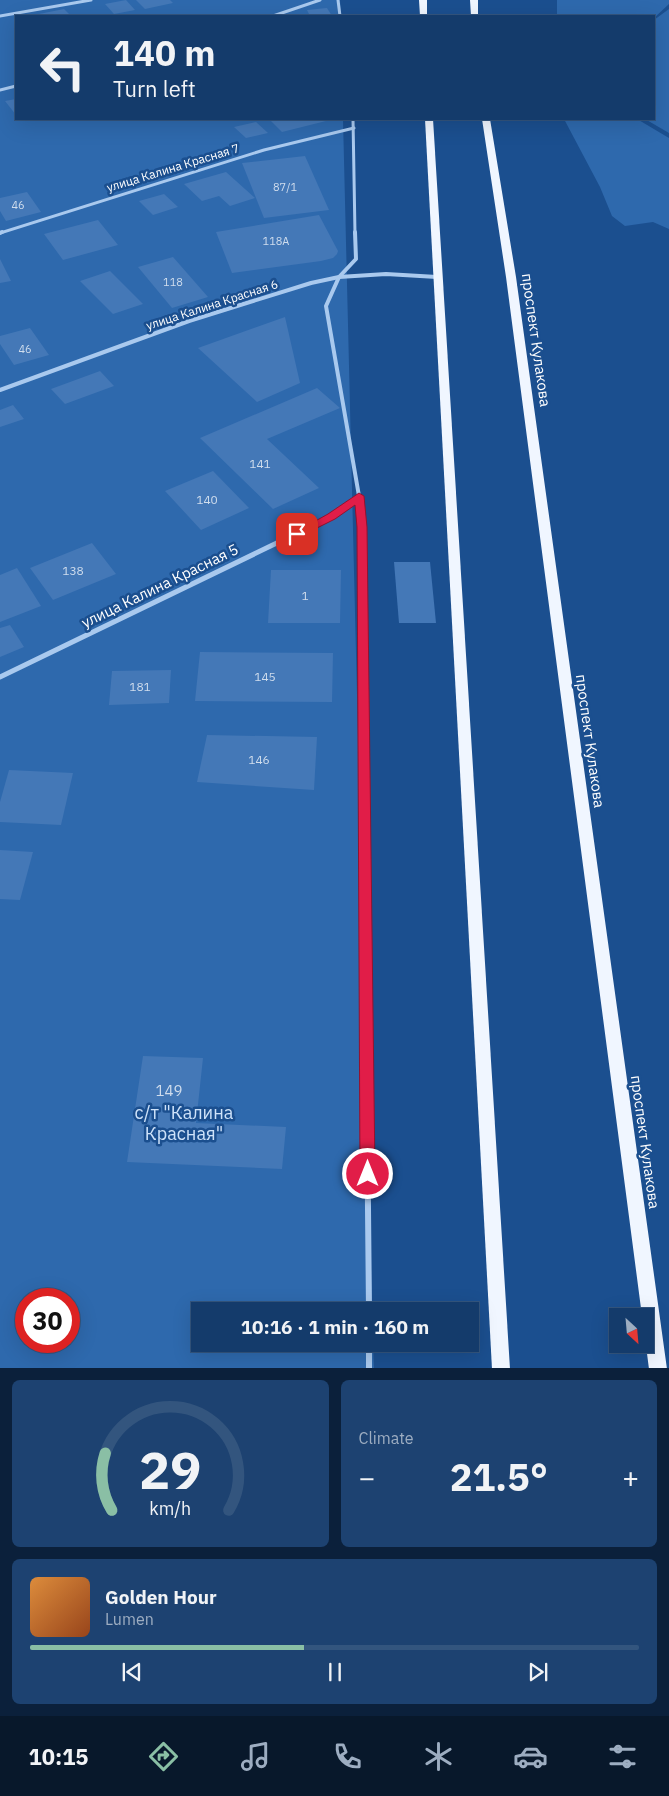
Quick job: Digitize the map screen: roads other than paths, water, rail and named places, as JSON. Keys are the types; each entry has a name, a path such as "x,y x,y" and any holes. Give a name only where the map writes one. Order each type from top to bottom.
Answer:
{"main road":[{"path":"423,0 424,15"},
{"path":"474,0 475,15"},
{"path":"429,120 501,1368"},
{"name":"проспект Кулакова","path":"486,120 511,277 658,1368"}],"street":[{"path":"0,16 91,0"},
{"path":"276,15 320,0"},
{"path":"338,0 340,15"},
{"path":"0,90 15,86"},
{"path":"353,120 356,259 339,277 326,306 359,496 362,537 369,1302"},
{"name":"улица Калина Красная 7","path":"0,232 264,150 354,128"},
{"name":"улица Калина Красная 6","path":"0,390 189,322 310,283 339,277 386,274 437,277"},
{"name":"улица Калина Красная 5","path":"0,677 332,517 359,496"},
{"path":"369,1352 369,1368"}],"park label":[{"name":"с/т \"Калина Красная\"","path":"184,1123"}]}
